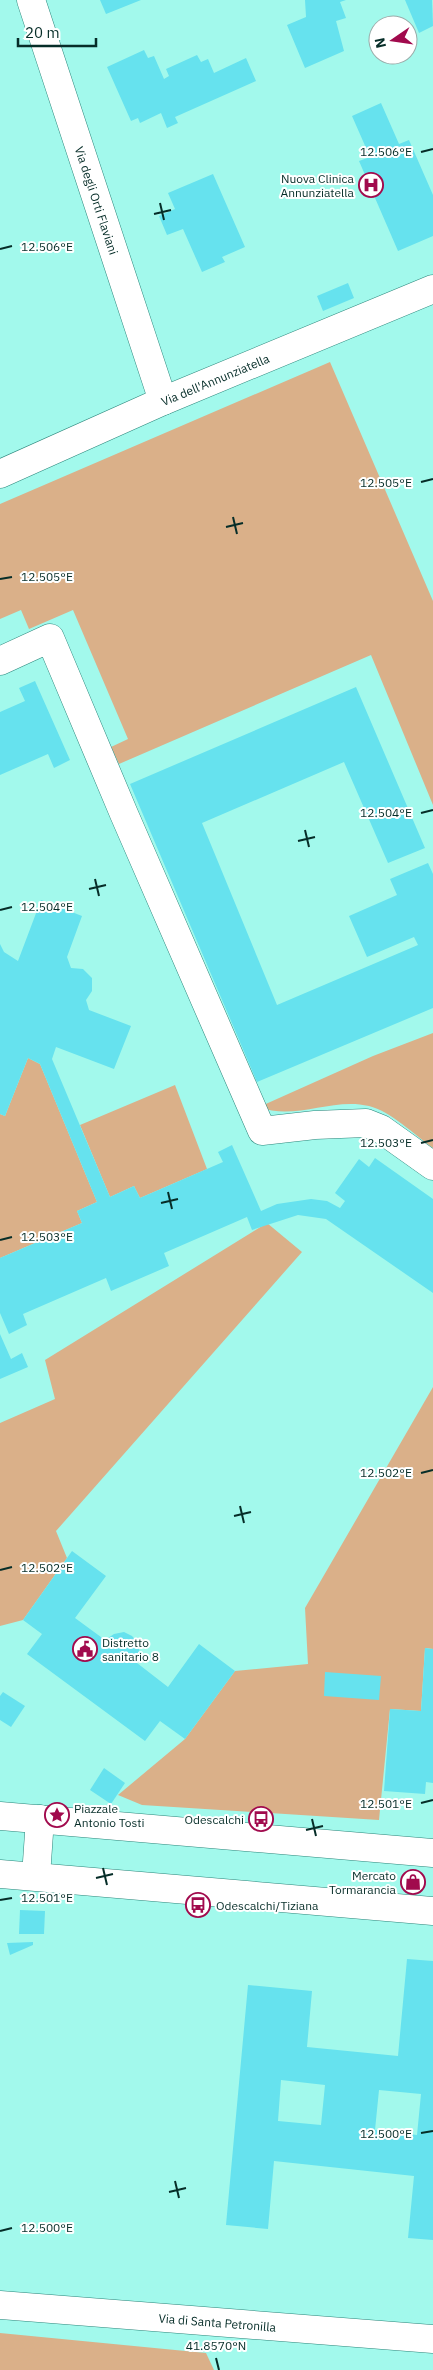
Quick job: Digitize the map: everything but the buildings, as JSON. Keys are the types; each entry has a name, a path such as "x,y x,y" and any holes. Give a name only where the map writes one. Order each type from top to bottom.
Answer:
{"street":[{"name":"Via degli Orti Flaviani","path":"31,0 163,401"},
{"name":"Via dell'Annunziatella","path":"0,474 163,401 433,289"},
{"path":"0,661 50,638 262,1132 315,1125 366,1123 380,1129 433,1166"},
{"path":"0,1816 433,1853"},
{"path":"36,1876 40,1819"},
{"path":"0,1874 433,1911"},
{"name":"Via di Santa Petronilla","path":"0,2305 433,2339"}],"shaded area":[{"path":"330,362 433,601 433,805 371,655 119,764 111,747 128,739 73,610 29,629 21,610 0,619 0,504"},
{"path":"433,1033 433,1148 394,1118 369,1106 341,1104 286,1111 273,1111 259,1107 373,1056"},
{"path":"28,1058 40,1064 97,1202 77,1211 82,1223 0,1258 0,1114 5,1116"},
{"path":"175,1085 207,1169 140,1198 134,1186 110,1197 80,1125"},
{"path":"267,1223 302,1252 56,1531 67,1558 23,1620 0,1626 0,1423 55,1399 45,1360"},
{"path":"433,1387 433,1649 425,1648 421,1711 390,1709 379,1820 142,1805 118,1795 185,1739 235,1671 308,1664 305,1608"},
{"path":"0,2333 206,2353 214,2370 0,2370"}],"place":[{"name":"Nuova Clinica Annunziatella","path":"371,185"},
{"name":"Distretto sanitario 8","path":"85,1649"},
{"name":"Piazzale Antonio Tosti","path":"57,1815"},
{"name":"Odescalchi","path":"261,1819"},
{"name":"Mercato Tormarancia","path":"413,1882"},
{"name":"Odescalchi/Tiziana","path":"198,1905"}]}
